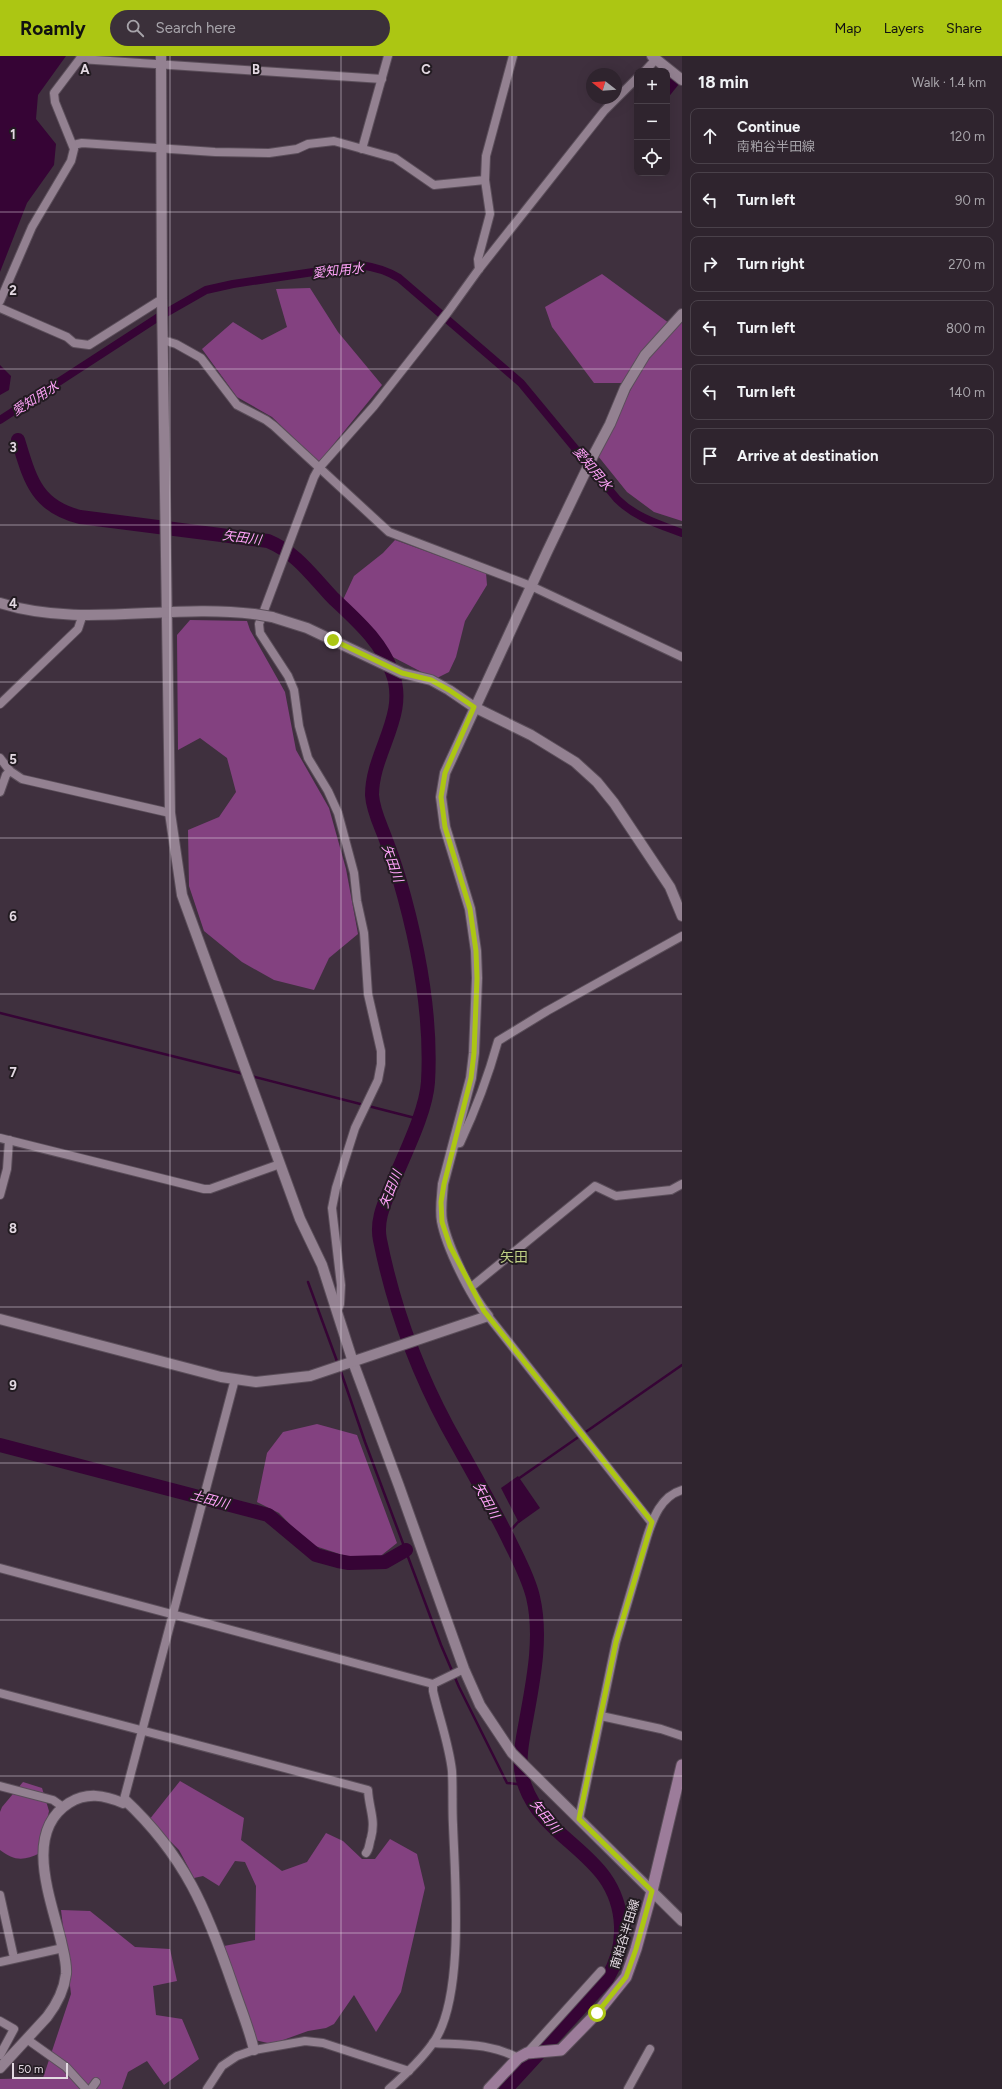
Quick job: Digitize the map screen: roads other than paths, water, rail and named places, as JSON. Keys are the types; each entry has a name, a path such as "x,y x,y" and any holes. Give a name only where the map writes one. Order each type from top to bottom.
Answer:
{"main road":[{"name":"南粕谷半田線","path":"522,2055 561,2050 582,2030 626,1977 636,1949 652,1891 682,1765"},
{"path":"489,2089 522,2055"}],"street":[{"path":"362,149 388,56"},
{"path":"479,269 478,259 490,214 485,180 486,156 512,56"},
{"path":"0,301 27,237 71,161 74,149 73,145 55,102 54,93 81,58 161,61 382,79"},
{"path":"646,68 654,58 682,80"},
{"path":"161,61 162,303 170,813 182,895 300,1219 322,1265 353,1362 464,1669 480,1705 512,1753 682,1921"},
{"path":"337,1312 340,1304 341,1284 332,1208 336,1188 355,1128 378,1080 381,1064 381,1051 369,1002 364,933 357,901 354,873 338,813 328,791 308,758 299,726 294,690 288,676 258,628 288,545 314,477 319,468 356,429 604,110 634,81"},
{"path":"73,145 82,143 216,152 269,153 297,149 308,144 328,141 395,158 434,185 485,180"},
{"path":"0,308 67,338 74,343 90,345 162,303"},
{"path":"652,1522 581,1435 488,1316 470,1288 450,1246 442,1222 441,1202 444,1184 467,1099 474,1053 476,951 467,896 445,827 441,797 445,773 474,707 593,456 610,424 618,402 637,366 653,345 682,314"},
{"path":"163,340 182,346 201,358 237,405 266,420 388,532 531,586 682,657"},
{"path":"0,603 28,611 83,614 167,611 254,614 272,617 308,628 402,673 431,680 474,707 531,735 575,762 597,782 614,803 670,887 682,916"},
{"path":"0,704 78,629 83,614"},
{"path":"0,758 10,771 18,776 32,781 170,813"},
{"path":"0,792 6,775 10,771"},
{"path":"454,1144 460,1143 478,1105 498,1041 547,1011 682,936"},
{"path":"0,1138 204,1189 210,1189 280,1164"},
{"path":"0,1196 7,1169 9,1140"},
{"path":"470,1288 595,1186 616,1196 671,1190 682,1184"},
{"path":"0,1319 221,1377 256,1382 310,1376 488,1316"},
{"path":"123,1803 235,1379"},
{"path":"579,1819 616,1642 652,1522 664,1501 682,1490"},
{"path":"0,1568 173,1616 433,1684 464,1669"},
{"path":"389,2089 409,2071 434,2043 443,2021 449,2000 454,1966 456,1893 452,1770 433,1691 433,1684"},
{"path":"0,1693 368,1790 368,1803 374,1824 366,1853"},
{"path":"601,1716 661,1729 682,1736"},
{"path":"0,1786 53,1800 63,1807"},
{"path":"0,2068 28,2040 54,2009 62,1992 66,1974 63,1948 48,1885 42,1849 47,1826 63,1807 75,1799 94,1795 111,1798 123,1803 125,1800 140,1815 174,1855 202,1903 220,1946 254,2050"},
{"path":"0,1895 14,1958"},
{"path":"0,1962 63,1948"},
{"path":"434,2043 488,2046 522,2055 601,1971"},
{"path":"0,2021 14,2028 0,2055"},
{"path":"28,2040 66,2067 86,2089"},
{"path":"207,2089 222,2066 237,2056 254,2050 313,2041 409,2071"},
{"path":"628,2089 650,2049"}],"waterway":[{"name":"愛知用水","path":"0,420 157,318 206,290 233,284 360,265 376,268 399,278 521,383 617,499 631,511 682,533"},
{"name":"矢田川","path":"18,440 31,479 37,489 53,506 65,512 80,517 268,541 278,546 304,566 367,632 381,650 392,672 396,688 396,703 393,718 374,779 372,795 376,813 399,878 418,953 426,1005 429,1056 428,1082 423,1107 419,1121 383,1206 379,1226 380,1240 385,1264 399,1312 425,1382 447,1426 508,1538 531,1589 536,1611 537,1641 532,1686 521,1750 521,1768 525,1786 535,1806 548,1822 595,1865 608,1882 617,1902 621,1926 621,1940 618,1954 607,1979 506,2089"},
{"path":"0,1013 244,1074"},
{"path":"251,1076 419,1119"},
{"path":"308,1282 338,1364"},
{"path":"518,1479 682,1365"},
{"path":"340,1369 365,1442 441,1645 459,1687 507,1783 525,1785"},
{"name":"土田川","path":"0,1445 268,1515 316,1555 338,1561 349,1563 385,1562 406,1550"},
{"path":"506,1535 520,1520"}],"district":[{"name":"矢田","path":"514,1257"}]}
